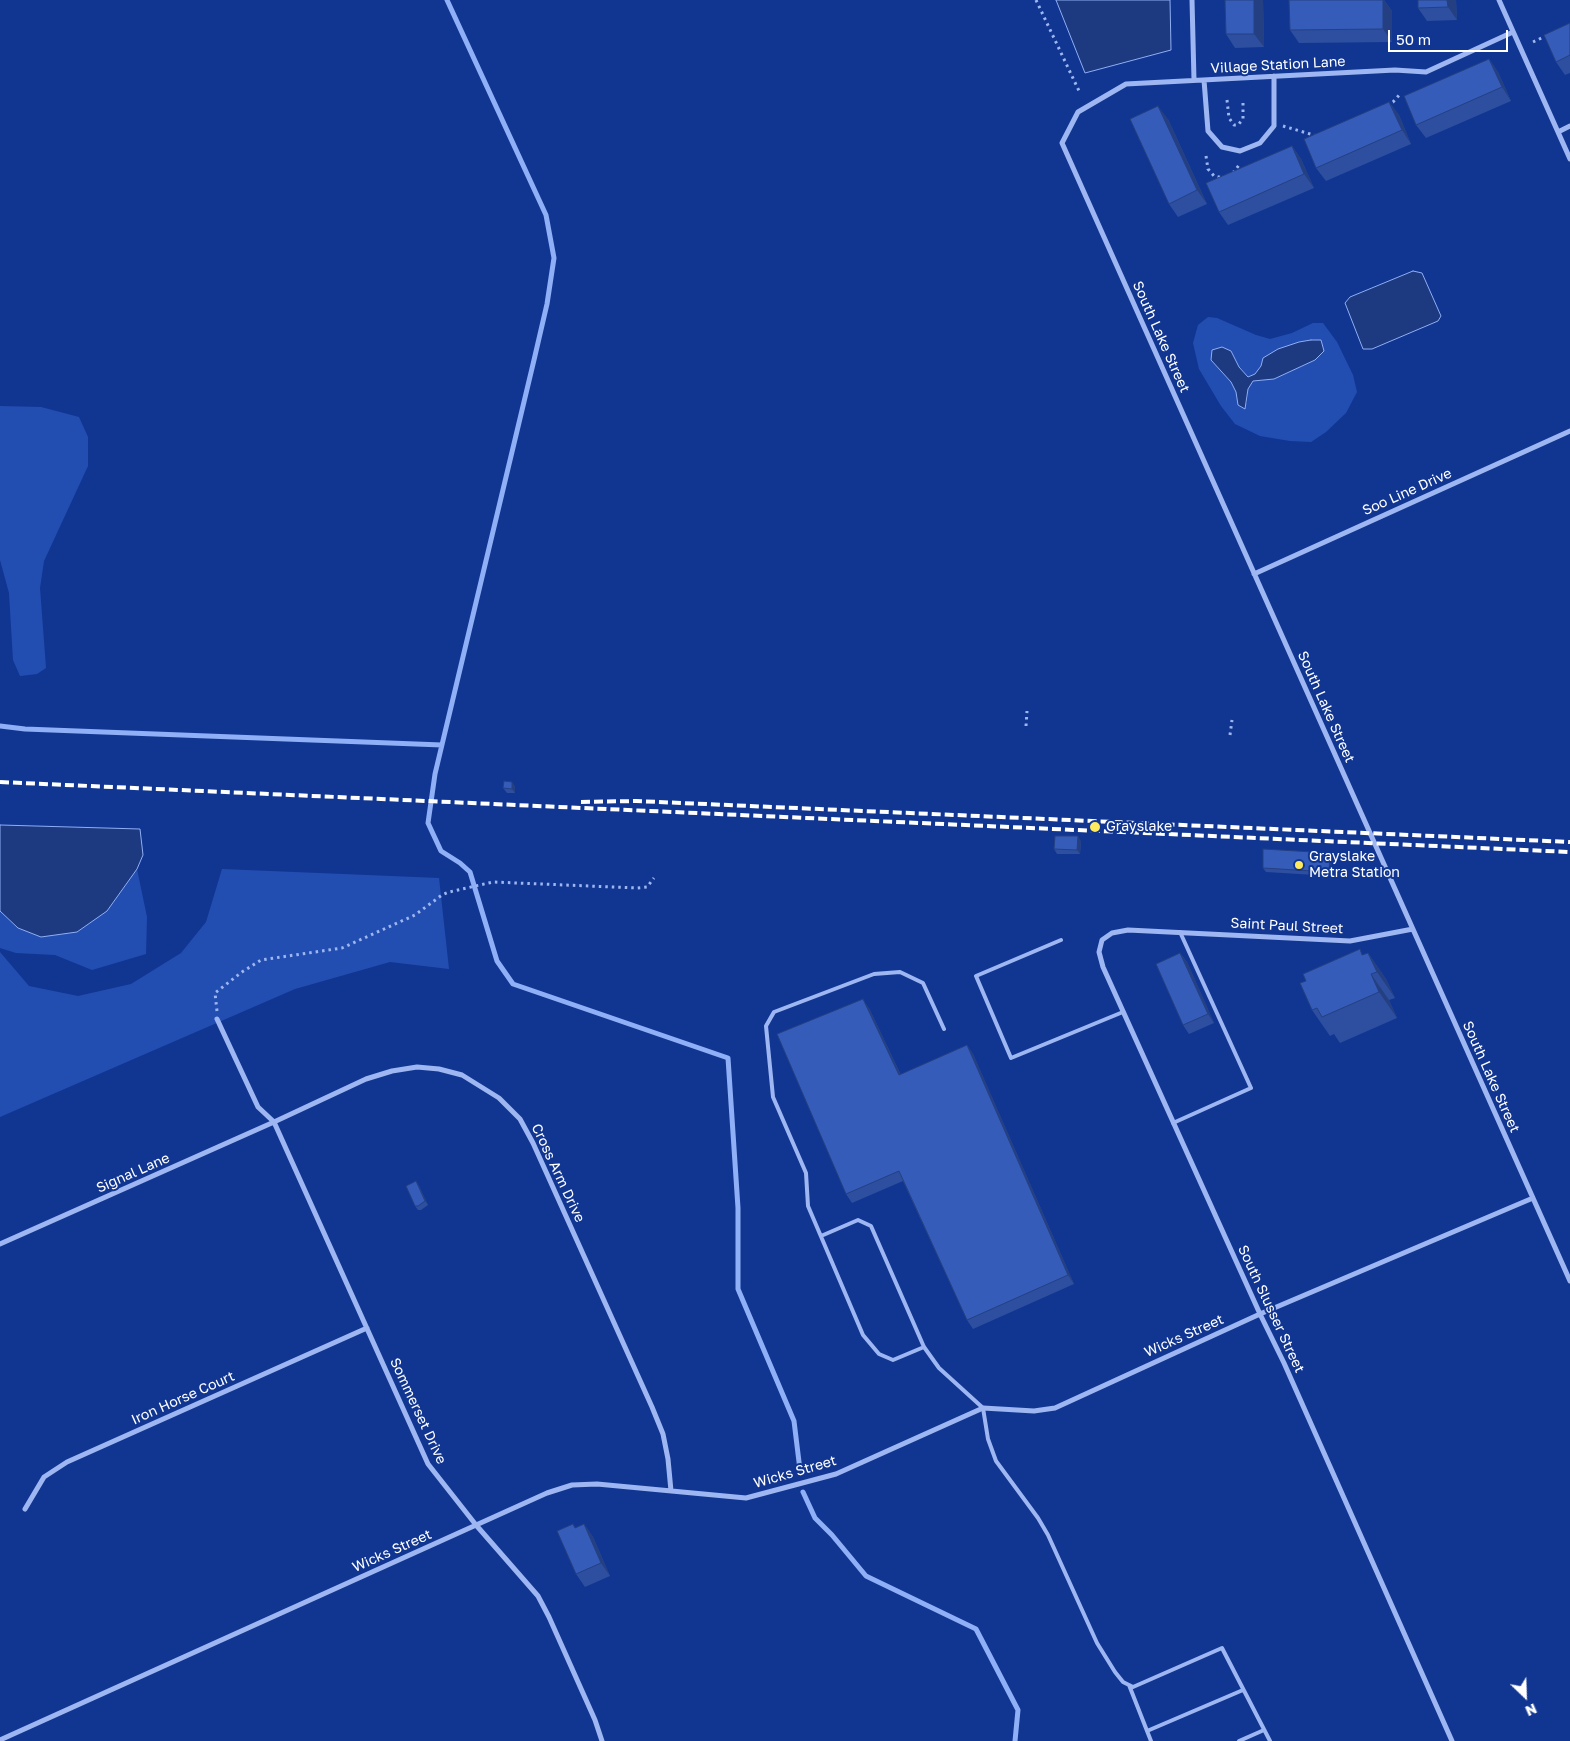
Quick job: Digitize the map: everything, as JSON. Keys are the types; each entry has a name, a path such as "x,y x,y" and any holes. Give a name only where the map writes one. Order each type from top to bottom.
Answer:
{"street":[{"path":"1192,0 1194,80"},
{"path":"1499,0 1570,159"},
{"name":"Village Station Lane","path":"1062,142 1078,112 1126,84 1395,70 1426,72 1513,32"},
{"path":"1204,80 1208,131 1222,147 1240,151 1260,143 1274,126 1274,76"},
{"path":"1558,132 1570,126"},
{"name":"South Lake Street","path":"1062,142 1570,1281"},
{"name":"Soo Line Drive","path":"1254,574 1570,431"},
{"name":"Saint Paul Street","path":"1159,932 1350,941 1413,929"},
{"name":"South Slusser Street","path":"1159,932 1128,930 1112,933 1102,940 1099,952 1103,967 1260,1314 1284,1362 1452,1741"},
{"path":"217,1019 258,1108 274,1122"},
{"name":"Cross Arm Drive","path":"274,1122 366,1079 392,1071 417,1067 440,1069 462,1075 499,1098 520,1119 533,1143 652,1407 663,1434 671,1491"},
{"name":"Signal Lane","path":"0,1244 274,1122"},
{"name":"Sommerset Drive","path":"274,1122 428,1464 476,1525 538,1596 553,1625 595,1720 602,1741"},
{"name":"Wicks Street","path":"0,1740 547,1493 572,1485 597,1484 746,1498 836,1474 983,1408 1034,1411 1054,1408 1260,1314 1533,1198"},
{"name":"Iron Horse Court","path":"25,1509 44,1477 67,1462 367,1328"}],"lane":[{"path":"1173,1123 1251,1088 1180,932"},
{"path":"1061,940 976,976 1011,1058 1123,1012"},
{"path":"924,1348 893,1360 879,1354 863,1335 808,1206 806,1173 773,1097 766,1026 774,1012 874,974 900,972 924,983 944,1029"},
{"path":"821,1236 858,1220 871,1226 924,1348 940,1368 983,1408 988,1439 996,1461 1038,1518 1066,1573 1097,1643 1114,1672 1123,1682 1133,1687 1222,1648 1270,1741"},
{"path":"1128,1684 1151,1741"},
{"path":"1147,1731 1243,1690"},
{"path":"1239,1741 1264,1730"}],"path":[{"path":"1036,0 1080,93"},
{"path":"1533,42 1555,32"},
{"path":"1385,106 1393,102 1402,93"},
{"path":"1227,100 1229,118 1234,125 1238,125 1243,119 1243,100"},
{"path":"1283,126 1318,136"},
{"path":"1206,156 1208,169 1214,176 1219,178 1229,177 1239,165"},
{"path":"1026,726 1027,711"},
{"path":"1230,735 1232,720"},
{"path":"217,1019 215,993 242,972 262,960 342,948 415,915 449,892 493,882 628,889 647,887 654,878"}],"shaded area":[{"path":"1056,0 1170,0 1171,50 1085,73"},
{"path":"1413,271 1422,273 1441,316 1438,321 1372,349 1363,349 1345,303 1350,297"},
{"path":"1208,317 1217,318 1270,339 1292,333 1313,323 1323,323 1337,342 1353,375 1357,392 1346,413 1326,432 1311,442 1260,436 1235,424 1221,406 1199,369 1193,343 1198,325","holes":["1321,341 1324,351 1315,360 1274,379 1252,381 1248,389 1247,403 1238,404 1236,392 1231,382 1211,360 1231,351 1239,367 1248,377 1255,374 1261,366 1263,358 1299,342"]},
{"path":"1311,340 1321,340 1324,351 1315,360 1274,379 1253,381 1248,389 1245,409 1238,405 1236,392 1231,382 1211,360 1212,350 1222,347 1231,351 1239,367 1248,377 1255,374 1261,366 1263,358 1278,349"},
{"path":"0,406 41,407 79,417 88,437 88,466 44,561 40,588 46,668 37,674 20,676 13,660 9,593 0,560"},
{"path":"0,825 140,829 143,855 137,869 107,911 77,932 41,937 18,928 0,911"},
{"path":"137,869 147,917 146,954 92,970 55,955 16,953 0,948 0,911 18,928 107,911"},
{"path":"222,869 439,878 449,969 390,962 295,989 0,1117 0,952 29,986 78,996 131,984 181,953 206,922"}],"building":[{"path":"1225,0 1254,0 1254,34 1226,34"},
{"path":"1289,0 1383,0 1383,29 1290,30"},
{"path":"1418,0 1447,0 1448,7 1418,8"},
{"path":"1570,23 1570,55 1556,62 1544,35"},
{"path":"1489,59 1502,87 1416,125 1404,96"},
{"path":"1389,102 1402,130 1316,168 1304,139"},
{"path":"1158,106 1197,190 1169,204 1130,119"},
{"path":"1292,146 1304,174 1219,212 1206,183"},
{"path":"504,781 512,782 512,789 503,788"},
{"path":"1055,836 1078,836 1077,850 1054,849"},
{"name":"Grayslake Metra Station","path":"1263,849 1330,853 1329,872 1263,868"},
{"path":"1360,949 1362,955 1368,953 1377,972 1371,974 1379,992 1322,1017 1317,1008 1312,1010 1300,983 1306,981 1303,974"},
{"path":"1180,953 1208,1014 1183,1025 1156,964"},
{"path":"863,999 899,1075 967,1045 1068,1275 967,1320 899,1171 846,1194 777,1034"},
{"path":"416,1181 425,1201 418,1206 415,1206 406,1186"},
{"path":"573,1524 575,1528 584,1524 601,1563 576,1574 557,1531"}],"waterway":[{"path":"447,0 546,215 554,258 547,304 435,774 428,823 441,851 470,872 497,961 513,984 728,1058 738,1208 738,1289 794,1421 800,1470"},
{"path":"0,726 25,729 442,745"},
{"path":"803,1492 815,1518 832,1535 866,1576 976,1629 1018,1710 1015,1741"}],"railway":[{"path":"0,782 1570,852"},
{"path":"581,802 636,801 1570,842"}],"place":[{"name":"Grayslake","path":"1095,827"},
{"name":"Grayslake Metra Station","path":"1299,865"}]}
